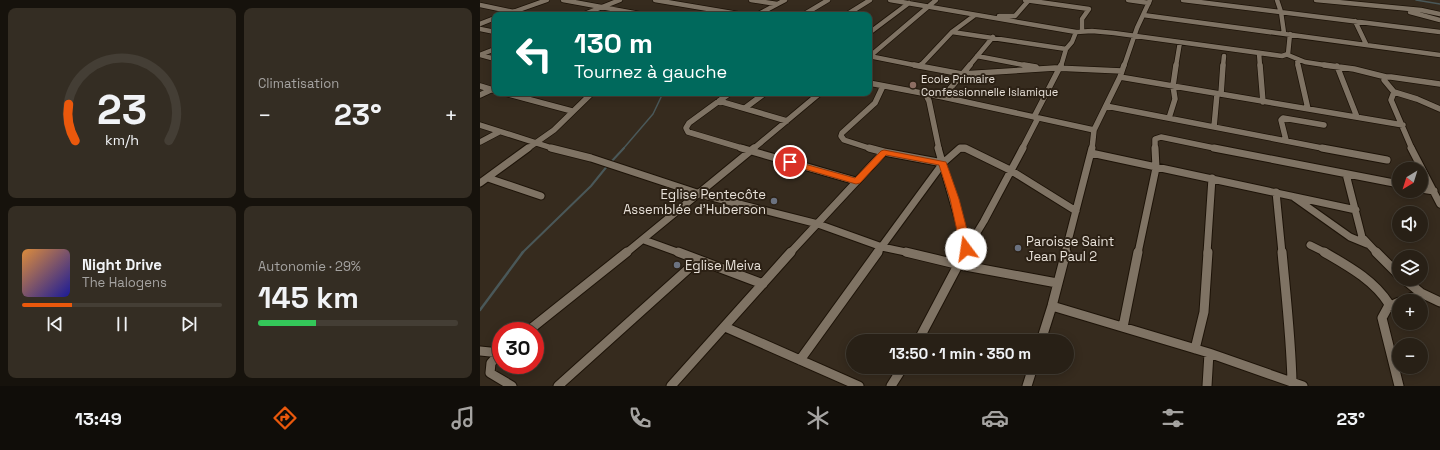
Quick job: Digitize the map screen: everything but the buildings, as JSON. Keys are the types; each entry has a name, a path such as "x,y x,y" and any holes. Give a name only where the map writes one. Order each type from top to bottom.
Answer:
{"street":[{"path":"480,5 513,12 547,0"},
{"path":"563,0 628,12"},
{"path":"589,12 620,0"},
{"path":"655,0 726,12"},
{"path":"751,0 777,4"},
{"path":"765,12 785,0"},
{"path":"808,12 828,0"},
{"path":"851,12 870,0"},
{"path":"890,0 1079,32 1102,31 1282,56 1288,55 1314,63 1337,66 1386,77 1440,84"},
{"path":"872,54 936,0"},
{"path":"922,334 960,265 966,249 981,227 1060,68 1066,49 1079,32 1082,19 1089,9 1025,0"},
{"path":"982,16 1015,16 1029,0"},
{"path":"1043,334 1052,306 1091,153 1094,130 1121,74 1149,2 1128,0"},
{"path":"1183,0 1440,32"},
{"path":"1277,0 1284,33"},
{"path":"1316,0 1440,14"},
{"path":"872,31 909,3"},
{"path":"1398,9 1440,20"},
{"path":"920,66 952,32 975,15"},
{"path":"1143,15 1440,55"},
{"path":"480,24 492,19"},
{"path":"1355,21 1366,44"},
{"path":"480,29 492,31"},
{"path":"952,32 1066,49"},
{"path":"1288,55 1290,34"},
{"path":"943,97 993,37"},
{"path":"1169,118 1175,99 1173,86 1180,42"},
{"path":"480,55 492,51"},
{"path":"1259,53 1264,102"},
{"path":"480,55 492,58"},
{"path":"977,56 1046,68"},
{"path":"1214,127 1224,56"},
{"path":"872,58 962,74 1046,68 1121,74 1173,86 1403,125"},
{"path":"1297,59 1308,109"},
{"path":"1337,66 1357,117"},
{"path":"1386,77 1384,80 1394,92 1417,99 1440,109"},
{"path":"872,84 925,93 1094,130"},
{"path":"480,86 492,89"},
{"path":"883,86 875,103 842,133 841,136 844,140 884,152 943,163"},
{"path":"480,95 492,90"},
{"path":"1394,92 1391,100 1416,158 1440,204"},
{"path":"925,93 931,108 936,137 954,199 966,249"},
{"path":"516,96 572,111"},
{"path":"480,183 554,130 589,96"},
{"path":"726,96 689,123 686,128 688,132 856,181"},
{"path":"745,108 761,96"},
{"path":"539,322 644,240 816,96"},
{"path":"719,101 787,120"},
{"path":"1106,106 1387,160"},
{"path":"1286,140 1281,120 1283,118 1324,125"},
{"path":"480,125 534,143 592,158 700,194 818,224 882,247 960,265 1057,284"},
{"path":"480,142 500,132"},
{"path":"1123,327 1156,168 1154,140 1160,137 1392,183"},
{"path":"800,360 943,163 960,148 962,147 1010,170 1076,211"},
{"path":"671,386 884,152"},
{"path":"1091,153 1356,210"},
{"path":"1346,174 1362,237 1392,269"},
{"path":"488,178 541,196"},
{"path":"1195,349 1204,312 1212,178"},
{"path":"1428,190 1434,191"},
{"path":"1276,192 1288,325 1292,342 1292,382"},
{"path":"1292,196 1350,237 1367,244"},
{"path":"644,240 697,261 763,284"},
{"path":"1310,245 1344,262 1392,301"},
{"path":"558,386 697,261"},
{"path":"1412,286 1421,293 1440,302"},
{"path":"1392,305 1383,313 1382,323 1399,386"},
{"path":"1052,306 1209,353 1303,386"},
{"path":"725,327 859,386"},
{"path":"480,351 492,352"},
{"path":"1207,386 1209,353"},
{"path":"492,362 490,373 512,386"},
{"path":"891,386 899,374"},
{"path":"1027,386 1031,374"}],"waterway":[{"path":"1416,0 1440,4"},
{"path":"623,149 653,114 662,96"},
{"path":"611,162 624,148"},
{"path":"523,252 591,186 608,165"},
{"path":"480,310 523,252"}],"place":[{"name":"Ecole Primaire Confessionnelle Islamique","path":"913,85"},
{"name":"Eglise Pentecôte Assemblée d'Huberson","path":"774,201"},
{"name":"Paroisse Saint Jean Paul 2","path":"1018,248"},
{"name":"Eglise Meiva","path":"677,265"}],"route":[{"path":"790,162 856,181 884,152 943,163 954,199 966,249"}]}
